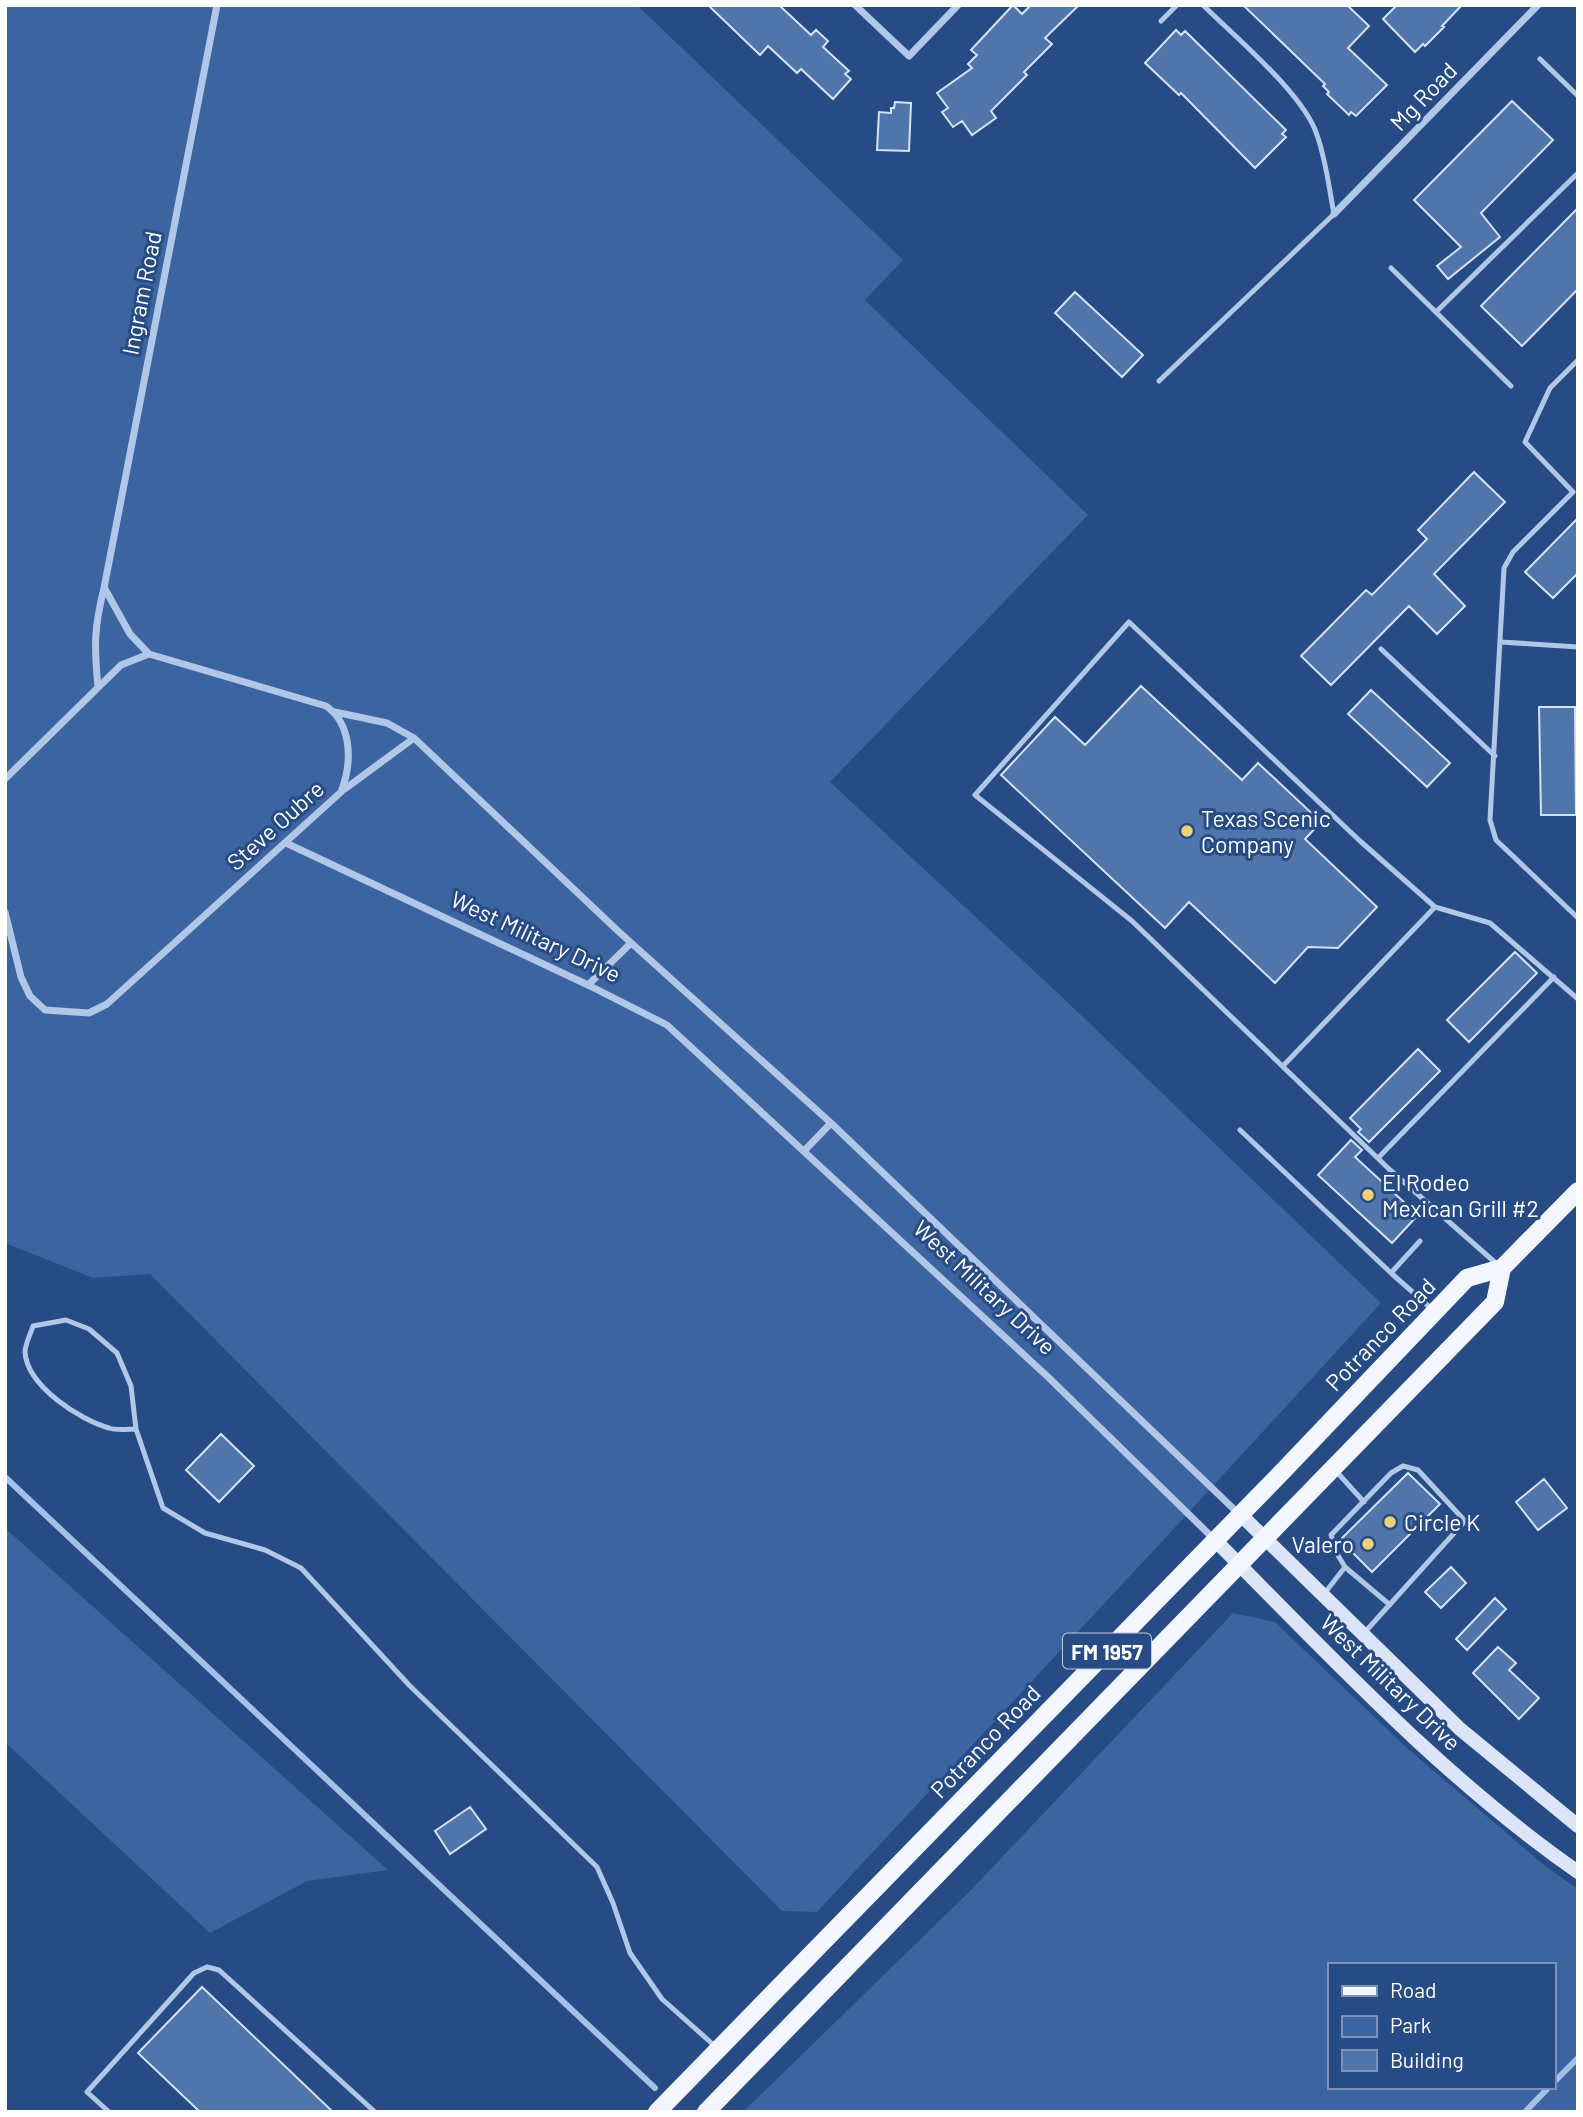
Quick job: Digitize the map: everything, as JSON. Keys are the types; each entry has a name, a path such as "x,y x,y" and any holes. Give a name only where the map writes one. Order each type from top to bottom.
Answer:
{"main road":[{"path":"1503,1268 1578,1191"},
{"name":"Potranco Road","path":"657,2112 1467,1278 1503,1268"},
{"name":"FM 1957","path":"706,2112 1495,1302 1503,1268"},
{"name":"West Military Drive","path":"1240,1514 1460,1728 1578,1826"},
{"name":"West Military Drive","path":"1215,1540 1429,1752 1542,1847 1578,1872"}],"street":[{"name":"Ingram Road","path":"98,687 94,652 95,625 217,5"},
{"path":"855,5 909,56 958,5"},
{"name":"Mg Road","path":"1334,214 1538,5"},
{"path":"104,588 130,634 149,654 314,702 334,712"},
{"path":"5,779 121,665 149,654"},
{"name":"West Military Drive","path":"334,712 387,723 414,738 631,943 831,1123 1240,1514"},
{"name":"Steve Oubre","path":"5,912 21,978 30,996 44,1010 89,1013 107,1004 341,792 346,777 348,754 345,729 334,712"},
{"path":"341,792 414,738"},
{"name":"West Military Drive","path":"285,843 588,985 667,1025 1048,1377 1215,1540"},
{"path":"588,985 631,943"},
{"path":"804,1151 831,1123"}],"lane":[{"path":"1161,22 1177,5"},
{"path":"1159,381 1334,214 1317,134 1308,115 1293,94 1203,5"},
{"path":"1541,59 1578,96"},
{"path":"1436,312 1578,173"},
{"path":"1391,268 1511,386"},
{"path":"1578,360 1550,388 1525,442 1573,492 1513,552 1504,568 1490,820 1496,841 1578,918"},
{"path":"1503,1268 1378,1158 1132,921 975,794 1129,622 1360,841 1435,907 1490,923 1578,999"},
{"path":"1501,642 1578,647"},
{"path":"1381,649 1495,756"},
{"path":"1283,1066 1435,907"},
{"path":"1378,1158 1553,976"},
{"path":"1241,1130 1435,1312"},
{"path":"1391,1273 1420,1241"},
{"path":"136,1429 113,1430 90,1421 54,1399 33,1374 25,1351 33,1326 66,1320 89,1329 117,1353 131,1386 136,1429 163,1508 205,1533 265,1550 301,1568 411,1686 597,1867 630,1953 662,1999 719,2049"},
{"path":"1363,1635 1390,1605 1465,1521 1418,1470 1403,1466 1391,1473 1331,1535 1336,1552 1345,1567 1390,1605"},
{"path":"1334,1469 1364,1502"},
{"path":"1322,1596 1345,1567"},
{"path":"109,2112 87,2092 194,1973 207,1967 219,1970 374,2112"}],"green space":[{"path":"5,5 637,5 903,260 865,300 1088,515 830,782 1061,996 1381,1303 817,1912 782,1911 150,1274 93,1278 5,1243"},
{"path":"5,1528 388,1870 307,1881 210,1933 5,1742"},
{"path":"1233,1613 1275,1622 1408,1749 1545,1866 1578,1889 1578,2112 743,2112 970,1891"}],"building":[{"path":"708,5 779,5 811,35 816,30 828,41 823,47 849,71 845,74 851,79 833,99 801,69 797,73 768,46 760,55"},
{"path":"1013,5 1022,14 1031,5 1079,5 1045,38 1052,44 1024,72 1027,75 991,111 996,118 972,135 962,121 953,127 942,112 948,108 937,93 972,68 968,64 977,55 971,50"},
{"path":"1243,5 1347,5 1369,26 1348,48 1387,85 1356,116 1351,112 1349,115 1327,94 1329,92 1323,86 1325,84"},
{"path":"1397,5 1462,5 1425,46 1423,44 1415,52 1383,19"},
{"path":"1176,30 1181,35 1185,31 1286,130 1282,134 1286,137 1255,168 1181,93 1179,95 1145,63"},
{"path":"1512,101 1553,140 1481,213 1500,237 1448,279 1437,266 1461,247 1414,200"},
{"path":"895,102 911,103 909,151 877,150 879,112 891,113"},
{"path":"1578,208 1578,289 1522,346 1481,306"},
{"path":"1075,292 1143,355 1122,377 1055,313"},
{"path":"1474,472 1505,502 1434,574 1465,606 1437,634 1409,606 1331,685 1301,656 1366,590 1372,595 1427,539 1418,530"},
{"path":"1578,518 1578,573 1553,598 1525,572"},
{"name":"Texas Scenic Company","path":"1141,686 1242,780 1258,763 1321,822 1305,839 1377,907 1338,948 1308,947 1275,983 1189,902 1165,928 1001,775 1055,717 1085,745"},
{"path":"1371,690 1450,763 1427,787 1348,714"},
{"path":"1539,707 1575,707 1576,815 1541,815"},
{"path":"1515,952 1537,973 1469,1042 1447,1020"},
{"path":"1418,1049 1440,1071 1369,1142 1358,1132 1361,1129 1350,1118"},
{"name":"El Rodeo Mexican Grill #2","path":"1351,1140 1362,1150 1355,1157 1418,1215 1392,1243 1318,1175"},
{"path":"221,1434 254,1466 219,1502 186,1470"},
{"path":"1408,1473 1440,1504 1372,1572 1340,1540"},
{"path":"1544,1479 1567,1508 1538,1530 1516,1502"},
{"path":"1451,1567 1466,1583 1441,1608 1425,1592"},
{"path":"1495,1598 1506,1609 1467,1650 1456,1639"},
{"path":"1498,1647 1516,1663 1509,1670 1539,1698 1519,1719 1473,1673"},
{"path":"470,1807 486,1829 450,1854 435,1831"},
{"path":"202,1987 333,2112 200,2112 138,2053"}],"waterway":[{"path":"5,1477 655,2088"},
{"path":"1555,2081 1578,2058"},
{"path":"1525,2112 1547,2089"}],"place":[{"name":"Texas Scenic Company","path":"1187,831"},
{"name":"El Rodeo Mexican Grill #2","path":"1368,1195"},
{"name":"Circle K","path":"1390,1522"},
{"name":"Valero","path":"1368,1544"}]}
